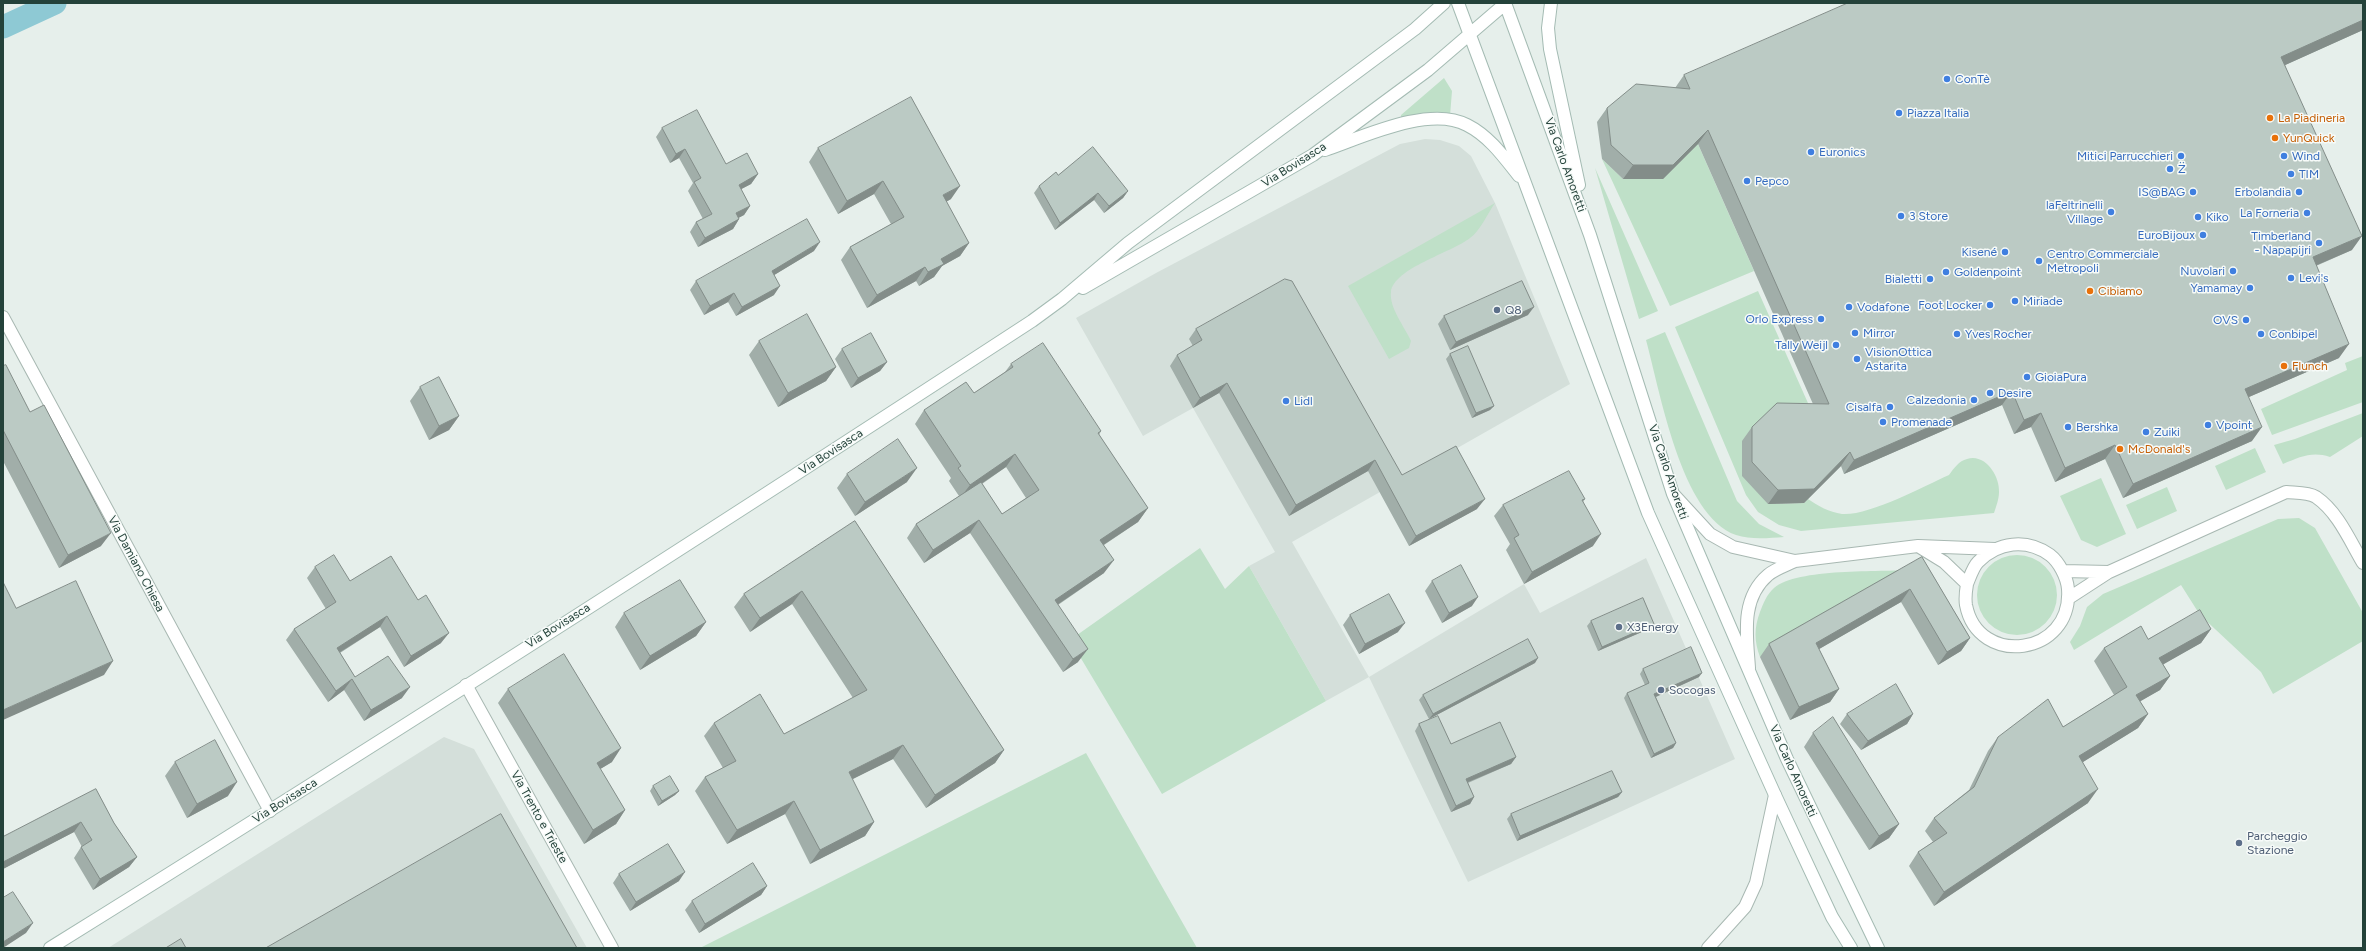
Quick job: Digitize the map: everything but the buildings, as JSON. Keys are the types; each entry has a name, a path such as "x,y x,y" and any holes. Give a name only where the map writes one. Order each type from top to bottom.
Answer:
{"street":[{"name":"Via Bovisasca","path":"1062,299 1128,242 1409,33 1444,3"},
{"path":"1458,3 1648,513 1775,795 1832,917 1851,948"},
{"name":"Via Bovisasca","path":"50,948 270,811 795,476 1062,299 1132,261 1313,155 1428,70 1471,35 1506,3"},
{"name":"Via Carlo Amoretti","path":"1506,3 1590,236 1673,494 1787,759 1878,948"},
{"path":"1550,3 1548,28 1550,49 1590,236"},
{"path":"1313,155 1388,128 1422,120 1452,119 1468,125 1493,144 1526,185"},
{"name":"Via Damiano Chiesa","path":"3,316 270,811"},
{"path":"2069,598 2109,572 2286,492 2306,494 2316,497 2334,514 2363,563"},
{"path":"1673,494 1710,534 1733,547 1795,561 1918,546 1995,549 2014,544 2033,546 2051,556 2063,571 2068,584 2069,598 2064,619 2050,636 2031,646 2010,647 1990,640 1974,625 1966,605 1967,584 1977,563 1995,549"},
{"path":"1918,546 1944,562 1967,584"},
{"path":"1749,668 1746,618 1753,595 1768,575 1795,561"},
{"path":"2063,571 2109,572"},
{"name":"Via Trento e Trieste","path":"466,685 612,948"},
{"path":"1708,948 1745,907 1756,883 1775,795"}],"shaded area":[{"path":"1425,139 1440,140 1459,146 1471,156 1495,203 1570,384 1292,542 1369,677 1326,701 1249,566 1275,552 1193,408 1143,436 1076,318 1156,273 1400,144"},
{"path":"1646,558 1735,759 1468,882 1369,677 1524,584 1540,613"},
{"path":"444,737 474,749 587,948 108,948"}],"green space":[{"path":"1444,78 1452,91 1450,116 1401,119 1401,115"},
{"path":"1697,142 1754,271 1670,306 1602,159 1623,179"},
{"path":"1595,168 1658,311 1639,319"},
{"path":"1495,203 1474,235 1461,244 1412,268 1394,283 1391,292 1392,304 1411,341 1409,348 1389,359 1348,286"},
{"path":"1758,291 1816,421 1768,504 1804,503 1808,499 1833,512 1842,514 1853,513 1881,506 1896,500 1949,475 1959,463 1967,459 1974,458 1980,459 1990,467 1997,479 1999,495 1994,513 1801,531 1779,525 1758,512 1746,495 1675,327"},
{"path":"1665,332 1737,501 1759,524 1784,537 1754,538 1736,535 1717,523 1701,504 1687,478 1676,450 1666,419 1646,340"},
{"path":"2363,356 2363,402 2272,435 2261,409 2347,370 2345,363"},
{"path":"2363,413 2363,436 2330,457 2324,455 2312,455 2301,457 2283,464 2274,445 2295,439"},
{"path":"2255,448 2266,472 2226,490 2215,466"},
{"path":"2101,478 2126,534 2097,547 2081,540 2060,496"},
{"path":"2167,487 2177,511 2137,529 2126,505"},
{"path":"2299,518 2315,528 2363,613 2363,641 2273,694 2261,672 2200,615 2181,585 2074,650 2070,642 2080,626 2087,607 2103,594 2278,519"},
{"path":"1200,548 1225,589 1249,566 1326,701 1162,794 1070,640"},
{"path":"2017,555 2032,558 2045,567 2054,580 2057,595 2054,610 2045,623 2032,632 2017,635 2002,632 1989,623 1980,610 1977,595 1980,580 1989,567 2002,558"},
{"path":"1913,570 1760,657 1756,634 1758,618 1764,602 1774,588 1785,582 1801,577 1819,574 1861,571"},
{"path":"1086,753 1197,948 700,948"}],"waterway":[{"path":"3,27 55,3"}],"place":[{"name":"ConTè","path":"1947,79"},
{"name":"Piazza Italia","path":"1899,113"},
{"name":"La Piadineria","path":"2270,118"},
{"name":"YunQuick","path":"2275,138"},
{"name":"Euronics","path":"1811,152"},
{"name":"Mitici Parrucchieri","path":"2181,156"},
{"name":"Wind","path":"2284,156"},
{"name":"Z̈","path":"2170,169"},
{"name":"TIM","path":"2291,174"},
{"name":"Pepco","path":"1747,181"},
{"name":"IS@BAG","path":"2193,192"},
{"name":"Erbolandia","path":"2299,192"},
{"name":"laFeltrinelli Village","path":"2111,212"},
{"name":"La Forneria","path":"2307,213"},
{"name":"3 Store","path":"1901,216"},
{"name":"Kiko","path":"2198,217"},
{"name":"EuroBijoux","path":"2203,235"},
{"name":"Timberland - Napapijri","path":"2319,243"},
{"name":"Kisené","path":"2005,252"},
{"name":"Centro Commerciale Metropoli","path":"2039,261"},
{"name":"Nuvolari","path":"2233,271"},
{"name":"Goldenpoint","path":"1946,272"},
{"name":"Levi's","path":"2291,278"},
{"name":"Bialetti","path":"1930,279"},
{"name":"Yamamay","path":"2250,288"},
{"name":"Cibiamo","path":"2090,291"},
{"name":"Miriade","path":"2015,301"},
{"name":"Foot Locker","path":"1990,305"},
{"name":"Vodafone","path":"1849,307"},
{"name":"Q8","path":"1497,310"},
{"name":"Orlo Express","path":"1821,319"},
{"name":"OVS","path":"2246,320"},
{"name":"Mirror","path":"1855,333"},
{"name":"Yves Rocher","path":"1957,334"},
{"name":"Conbipel","path":"2261,334"},
{"name":"Tally Weijl","path":"1836,345"},
{"name":"VisionOttica Astarita","path":"1857,359"},
{"name":"Flunch","path":"2284,366"},
{"name":"GioiaPura","path":"2027,377"},
{"name":"Desire","path":"1990,393"},
{"name":"Calzedonia","path":"1974,400"},
{"name":"Lidl","path":"1286,401"},
{"name":"Cisalfa","path":"1890,407"},
{"name":"Promenade","path":"1883,422"},
{"name":"Vpoint","path":"2208,425"},
{"name":"Bershka","path":"2068,427"},
{"name":"Zuiki","path":"2146,432"},
{"name":"McDonald's","path":"2120,449"},
{"name":"X3Energy","path":"1619,627"},
{"name":"Socogas","path":"1661,690"},
{"name":"Parcheggio Stazione","path":"2239,843"}]}
